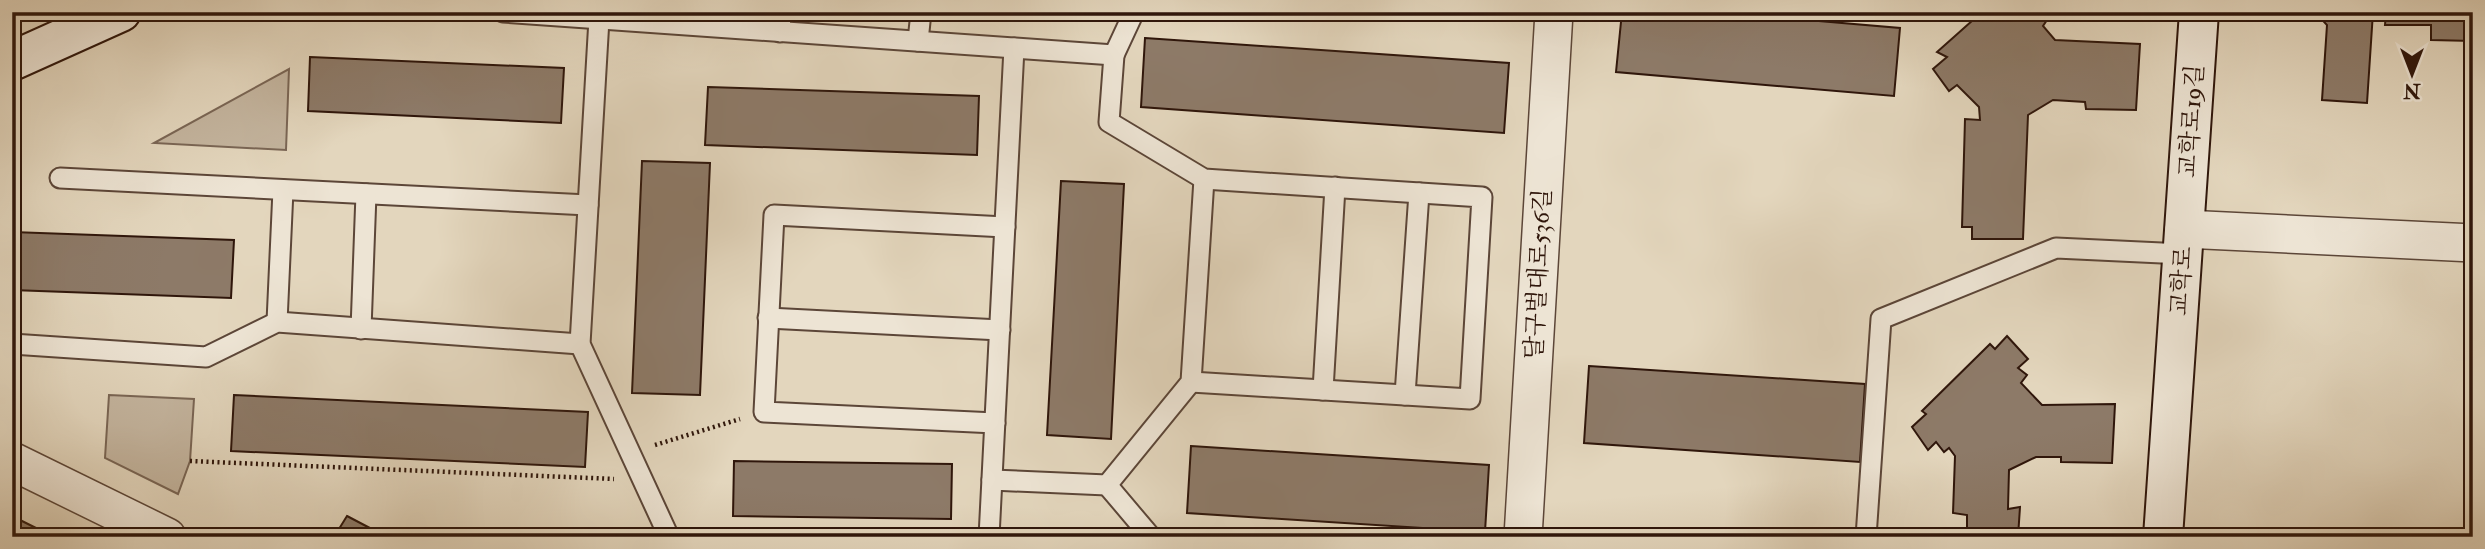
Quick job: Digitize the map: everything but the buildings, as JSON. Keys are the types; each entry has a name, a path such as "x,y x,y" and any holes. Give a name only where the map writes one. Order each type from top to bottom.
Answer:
{"street":[{"path":"12,61 121,12"},
{"name":"달구벌대로536길","path":"1523,537 1554,12"},
{"name":"교학로19길","path":"2183,242 2199,12"},
{"name":"교학로","path":"2163,537 2183,242 2473,243"},
{"path":"12,461 167,537"}],"lane":[{"path":"503,12 599,19 780,22 918,41 1114,55"},
{"path":"918,41 921,12"},
{"path":"1134,12 1114,55 1109,122 1204,179 1482,197 1470,399 1191,382"},
{"path":"599,19 580,344 669,537"},
{"path":"989,537 1014,48"},
{"path":"60,178 588,205"},
{"path":"1107,485 1191,382 1204,179"},
{"path":"1323,390 1335,187"},
{"path":"276,322 283,190"},
{"path":"1405,395 1419,192"},
{"path":"360,328 366,194"},
{"path":"995,423 764,412 768,318 774,215 1005,227"},
{"path":"1866,537 1881,319 2056,248 2183,242"},
{"path":"768,318 1000,330"},
{"path":"12,344 206,357 276,322 580,344"},
{"path":"992,480 1107,485 1151,537"}],"path":[{"path":"630,453 764,412"},
{"path":"190,460 643,481"}],"shaded area":[{"path":"289,69 286,150 154,143"},
{"path":"109,395 194,399 190,461 178,494 105,458"}]}
